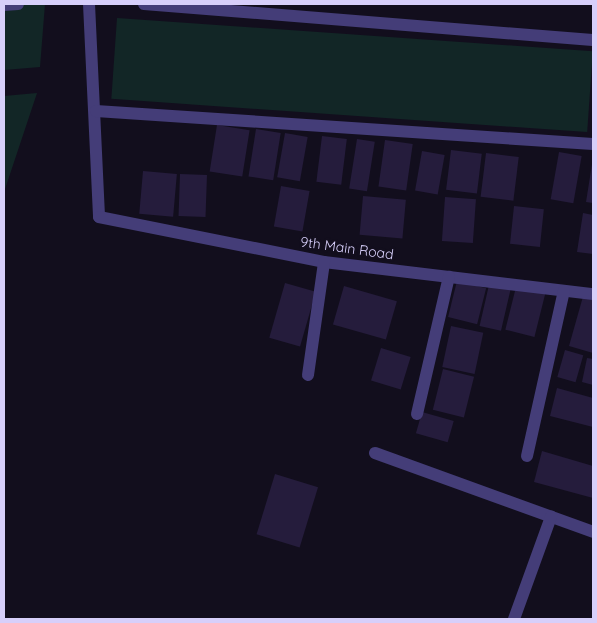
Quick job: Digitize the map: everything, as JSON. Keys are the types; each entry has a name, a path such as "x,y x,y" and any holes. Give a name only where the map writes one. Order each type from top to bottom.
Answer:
{"street":[{"path":"4,5 18,4"},
{"path":"89,4 96,111 593,144"},
{"path":"144,4 593,40"},
{"name":"9th Main Road","path":"96,111 99,217 324,262 593,294"},
{"path":"308,375 324,262"},
{"path":"417,414 449,277"},
{"path":"527,456 564,291"},
{"path":"375,453 593,532"},
{"path":"514,619 550,517"}],"green space":[{"path":"4,4 45,4 40,67 4,70"},
{"path":"117,18 593,51 587,132 111,99"},
{"path":"37,93 4,192 4,96"}],"building":[{"path":"217,125 250,130 242,177 210,171"},
{"path":"256,129 281,133 273,180 248,176"},
{"path":"285,133 308,137 300,181 277,177"},
{"path":"322,136 347,139 341,185 316,182"},
{"path":"357,139 375,142 367,191 349,188"},
{"path":"385,140 413,144 406,190 378,187"},
{"path":"451,150 482,154 477,193 446,190"},
{"path":"422,151 445,155 438,194 415,190"},
{"path":"559,152 582,156 573,203 551,199"},
{"path":"486,153 519,157 513,201 481,197"},
{"path":"593,158 593,203 586,202"},
{"path":"143,171 177,174 173,217 139,214"},
{"path":"180,174 207,175 206,217 179,216"},
{"path":"281,186 310,191 302,231 274,226"},
{"path":"363,196 406,200 402,239 360,235"},
{"path":"445,197 476,199 473,243 442,241"},
{"path":"514,206 544,209 540,247 510,244"},
{"path":"583,213 593,215 593,254 577,252"},
{"path":"457,281 486,288 477,324 448,317"},
{"path":"285,283 316,292 300,347 269,338"},
{"path":"489,285 510,290 501,331 480,326"},
{"path":"344,286 397,301 386,340 333,324"},
{"path":"516,287 545,294 534,337 505,330"},
{"path":"584,293 593,296 593,353 569,346"},
{"path":"451,326 483,333 475,374 442,367"},
{"path":"381,348 411,357 401,390 371,381"},
{"path":"565,350 583,355 576,382 557,377"},
{"path":"587,358 593,359 593,385 582,382"},
{"path":"443,369 474,377 464,417 433,410"},
{"path":"557,388 593,398 593,427 550,416"},
{"path":"422,412 454,421 448,442 416,433"},
{"path":"542,451 593,466 593,498 534,482"},
{"path":"275,474 318,487 300,547 257,534"}]}
